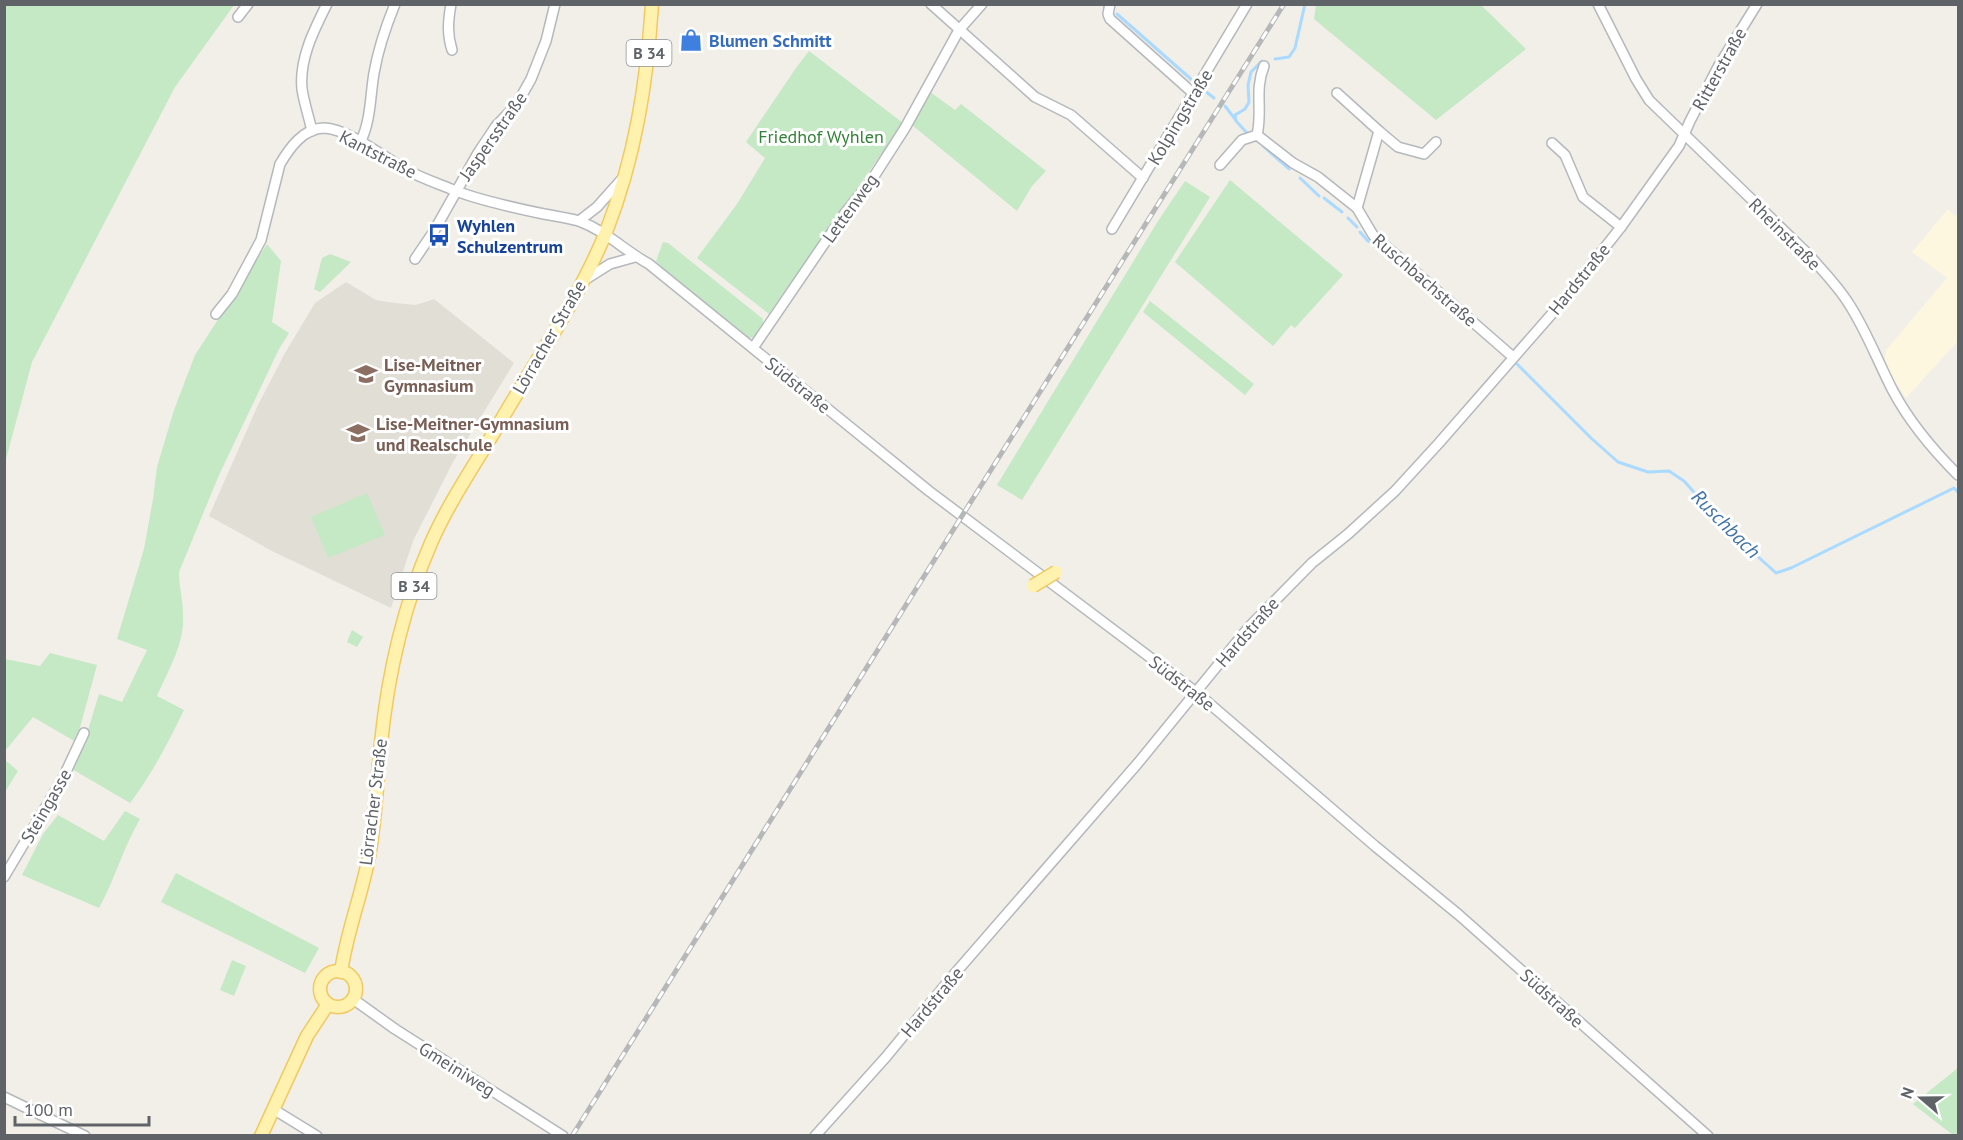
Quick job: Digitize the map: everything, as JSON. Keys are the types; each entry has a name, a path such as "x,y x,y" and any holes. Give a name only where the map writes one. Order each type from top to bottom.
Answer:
{"main road":[{"name":"Lörracher Straße","path":"341,972 348,934 369,853 381,741 394,652 419,571 432,540 582,282 605,233 625,177 636,134 648,65 652,4"},
{"path":"1033,586 1056,572"},
{"path":"341,972 349,975 356,991 353,999 344,1006 328,1004 322,995 323,980 331,973 341,972"},
{"path":"261,1136 307,1036 328,1004"}],"street":[{"path":"238,17 248,4"},
{"path":"216,314 232,294 261,240 280,164 292,145 312,131 302,88 304,65 310,37 327,4"},
{"path":"360,143 367,127 377,59 395,4"},
{"path":"452,4 447,22 452,50"},
{"name":"Jaspersstraße","path":"415,259 434,231 478,153 496,126 517,104 531,79 546,41 555,4"},
{"path":"931,4 1035,97 1071,115 1143,178"},
{"name":"Lettenweg","path":"753,348 845,213 871,181 905,128 959,30 981,4"},
{"path":"1110,4 1108,14 1110,19 1194,94"},
{"name":"Kolpingstraße","path":"1112,229 1247,4"},
{"path":"1600,8 1610,4"},
{"name":"Ritterstraße","path":"1684,135 1718,68 1757,4"},
{"name":"Rheinstraße","path":"1600,8 1648,100 1808,254 1827,276 1848,303 1868,337 1894,392 1916,428 1938,455 1959,475"},
{"path":"1221,165 1242,140 1257,135 1260,123 1258,84 1264,66"},
{"path":"1337,93 1398,147 1424,154 1436,142"},
{"name":"Kantstraße","path":"312,131 323,128 332,130 407,170 455,191 579,221 605,233"},
{"path":"1357,208 1379,130"},
{"name":"Ruschbachstraße","path":"1257,135 1293,164 1318,177 1357,208 1372,235 1513,357"},
{"name":"Hardstraße","path":"815,1136 886,1057 951,978 1138,763 1249,627 1312,563 1395,491 1557,308 1621,226 1679,146 1684,135"},
{"path":"1552,143 1565,155 1583,197 1621,226"},
{"path":"579,221 597,207 625,177"},
{"name":"Südstraße","path":"605,233 649,264 929,491 1196,692 1459,915 1708,1136"},
{"path":"582,282 610,264 635,256"},
{"name":"Steingasse","path":"4,877 63,778 84,733"},
{"name":"Gmeiniweg","path":"353,999 563,1136"},
{"path":"4,1097 85,1136"},
{"path":"273,1109 317,1136"}],"shaded area":[{"path":"1948,209 1955,216 1958,213 1958,341 1906,398 1891,375 1885,360 1886,350 1947,278 1912,252"},
{"name":"Lise-Meitner-Gymnasium und Realschule","path":"346,282 376,300 416,305 434,299 514,363 453,462 413,541 391,608 272,551 209,516 258,405 285,353 315,303"}],"green space":[{"path":"5,4 234,5 175,87 32,362 5,463"},
{"path":"1316,5 1481,5 1526,49 1436,120 1314,19"},
{"name":"Friedhof Wyhlen","path":"809,51 903,123 769,314 697,258 737,204 765,158 746,142"},
{"path":"930,92 955,110 961,104 1046,171 1032,186 1017,211 912,125"},
{"path":"1230,180 1343,275 1295,328 1291,325 1273,346 1175,262"},
{"path":"1185,181 1210,197 1022,500 997,485 1158,221"},
{"path":"663,242 668,243 763,319 763,327 755,337 748,338 656,261"},
{"path":"267,244 281,261 272,322 289,333 279,349 219,475 179,572 183,625 175,657 157,696 184,710 159,758 130,803 72,769 83,747 99,694 122,702 147,650 117,639 144,549 157,467 174,410 195,355"},
{"path":"330,254 351,262 320,292 314,289 322,258"},
{"path":"1150,301 1254,384 1245,395 1143,312"},
{"path":"367,493 385,535 328,558 311,517"},
{"path":"352,630 363,637 357,647 347,642"},
{"path":"50,653 97,665 76,742 33,717 5,751 5,659 40,666"},
{"path":"5,760 18,771 5,792"},
{"path":"125,811 140,819 99,908 22,875 43,834 58,815 104,841"},
{"path":"176,873 319,948 305,973 161,902"},
{"path":"232,960 246,966 234,996 220,990"},
{"path":"1958,1068 1958,1135 1953,1135 1913,1104"}],"waterway":[{"path":"1275,59 1289,57 1295,48 1305,4"},
{"path":"1117,14 1192,80"},
{"path":"1247,133 1236,121 1235,115 1245,109 1249,102 1248,85 1251,72 1262,61"},
{"path":"1205,91 1214,98"},
{"path":"1225,106 1235,119"},
{"path":"1263,146 1289,169"},
{"path":"1300,178 1319,196"},
{"path":"1324,198 1342,212"},
{"path":"1348,218 1357,227"},
{"name":"Ruschbach","path":"1360,232 1462,318"},
{"name":"Ruschbach","path":"1517,364 1618,462 1648,472 1669,471 1684,481 1724,526 1776,573 1791,568 1954,488 1958,492"}],"railway":[{"path":"572,1136 1284,4"}],"place":[{"name":"Blumen Schmitt","path":"691,40"},
{"name":"Wyhlen Schulzentrum","path":"439,235"},
{"name":"Lise-Meitner Gymnasium","path":"366,374"},
{"name":"Lise-Meitner-Gymnasium und Realschule","path":"358,433"}]}
